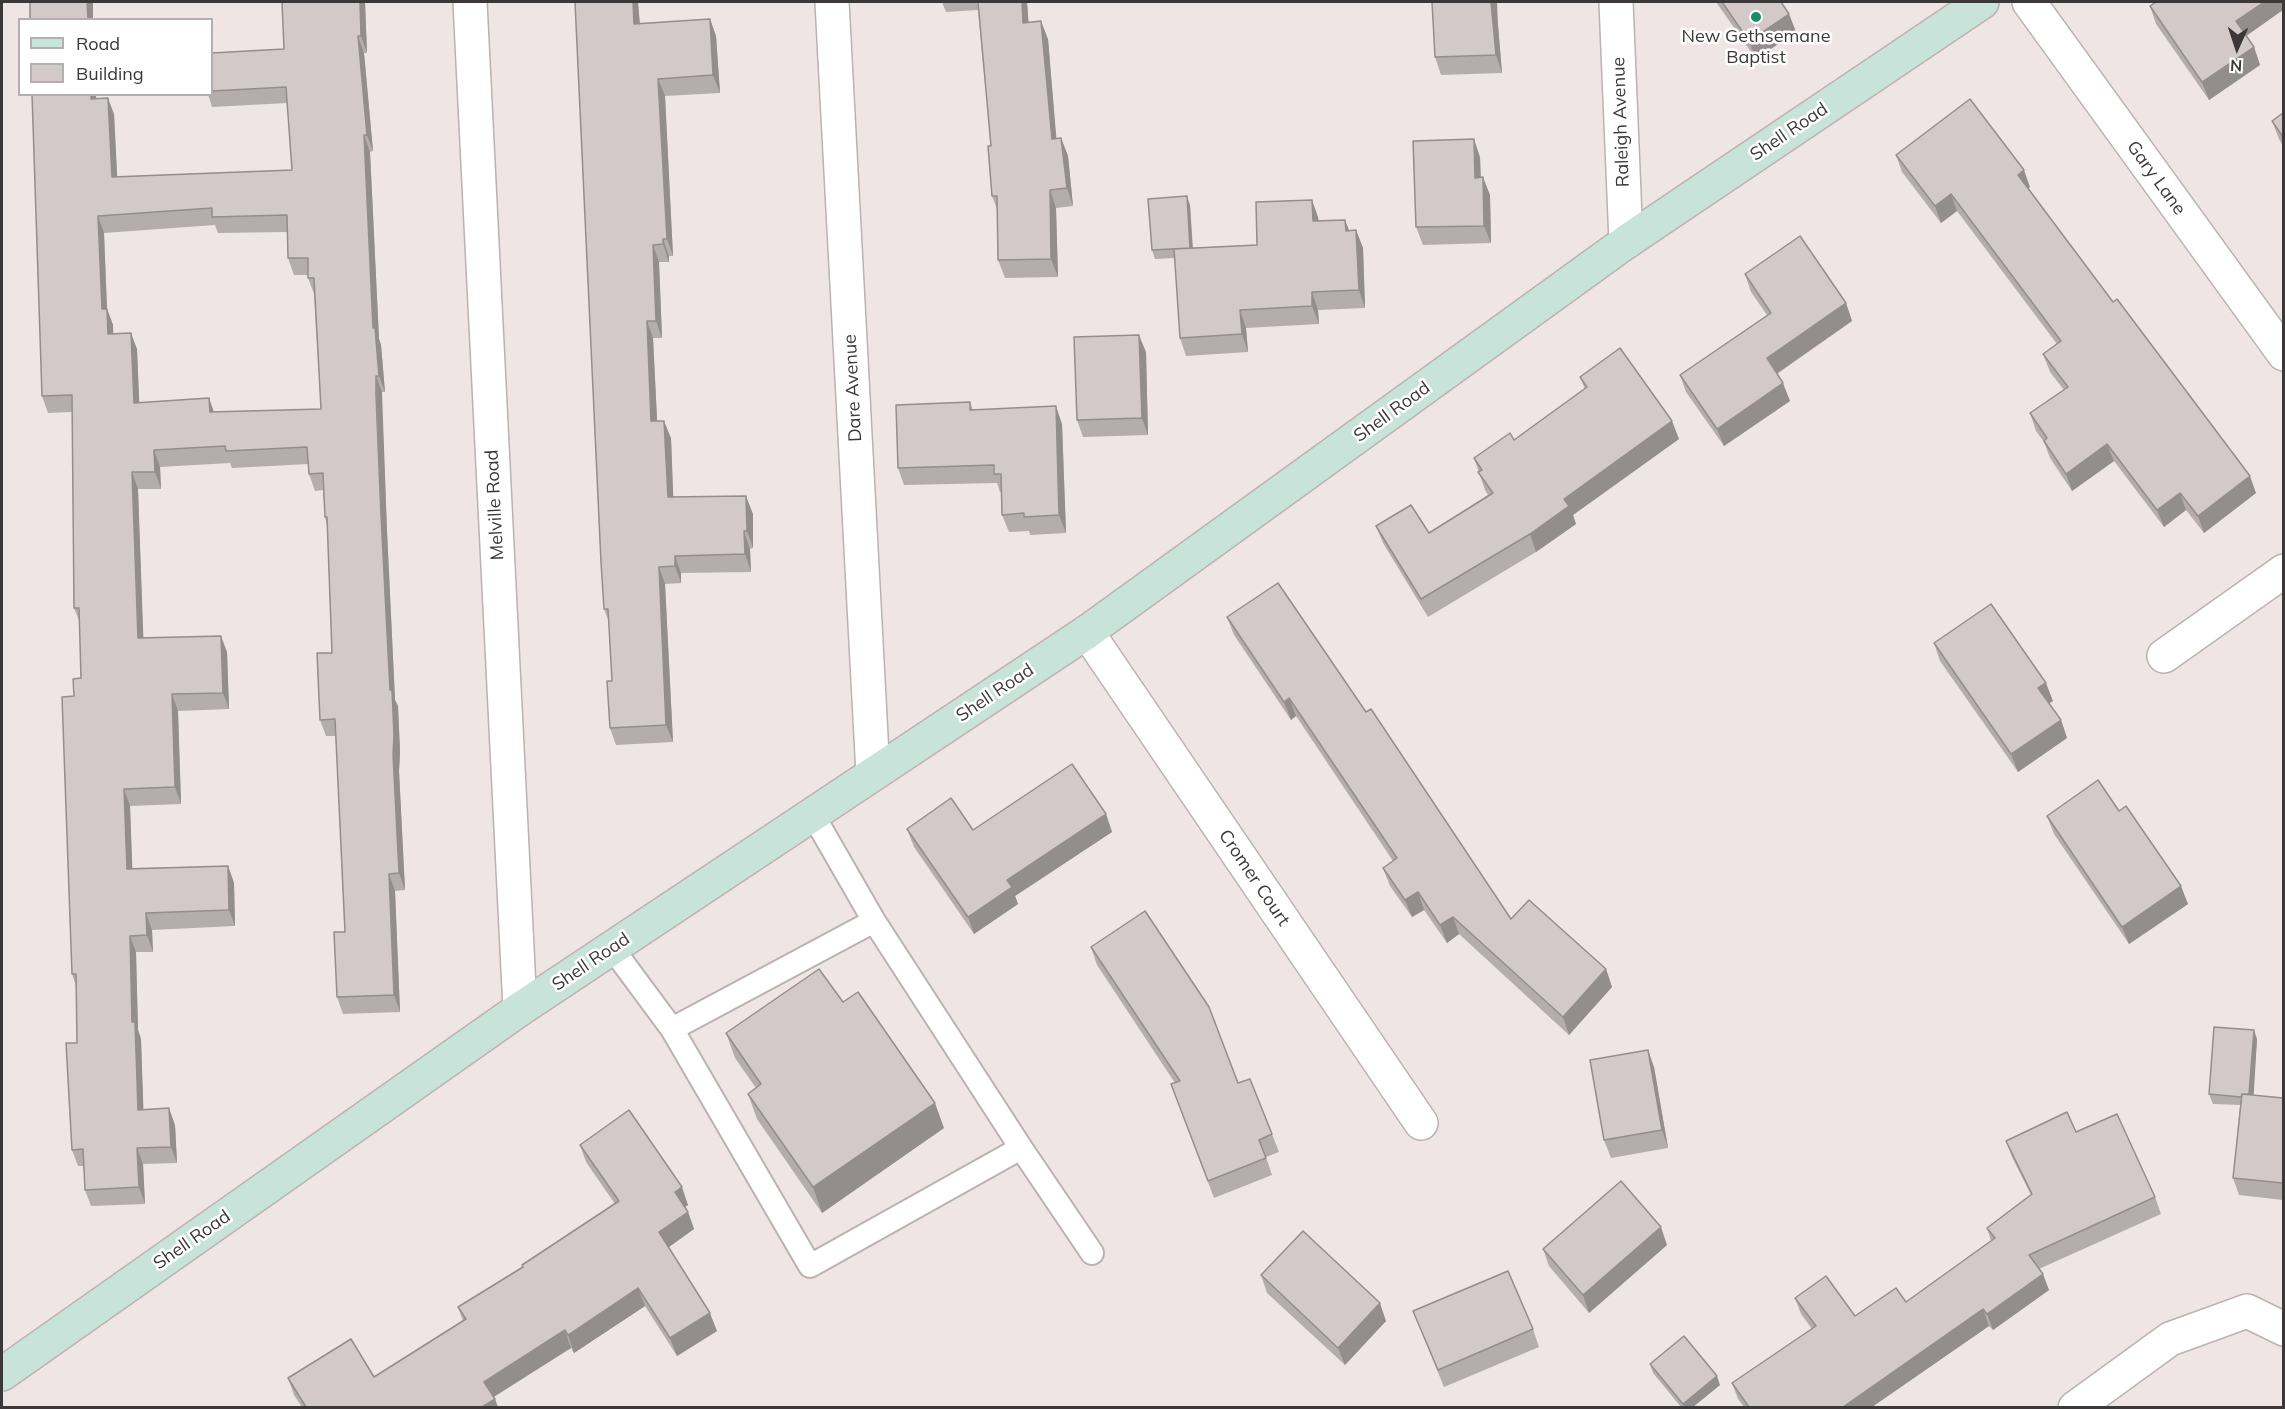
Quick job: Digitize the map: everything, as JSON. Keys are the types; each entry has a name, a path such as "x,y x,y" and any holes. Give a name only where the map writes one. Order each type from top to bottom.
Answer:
{"street":[{"name":"Melville Road","path":"470,2 520,1009"},
{"name":"Dare Avenue","path":"832,2 873,774"},
{"name":"Raleigh Avenue","path":"1616,2 1626,242"},
{"name":"Shell Road","path":"2,1374 520,1009 1087,632 1626,242 1982,2"},
{"name":"Gary Lane","path":"2029,2 2283,354"},
{"path":"2164,656 2283,571"},
{"name":"Cromer Court","path":"1087,632 1421,1123"},
{"path":"2075,1407 2170,1339 2247,1311 2283,1329"}],"lane":[{"path":"813,815 874,921 1092,1253"},
{"path":"672,1029 874,921"},
{"path":"612,948 672,1029 810,1266 1021,1148"}],"building":[{"path":"30,2 87,2 88,18 30,18"},
{"path":"282,2 360,2 361,36 358,36 367,135 364,135 373,328 375,328 379,376 376,376 376,395 390,690 392,690 399,873 389,874 394,995 337,997 334,932 345,932 335,719 320,720 317,653 332,653 323,473 309,474 307,447 226,451 225,446 154,450 155,472 132,472 138,638 221,636 223,693 172,694 175,787 124,789 127,869 228,866 229,910 146,913 147,935 130,936 132,1022 135,1022 138,1110 169,1108 171,1147 137,1148 139,1187 85,1190 83,1149 72,1150 66,1043 77,1043 76,974 72,974 62,697 74,696 73,679 81,678 79,608 74,608 72,395 42,396 32,96 108,98 112,177 292,170 286,87 213,91 213,53 284,49","holes":["212,208 212,217 287,215 288,258 308,258 308,278 314,278 321,409 210,412 209,398 134,403 131,333 108,334 107,309 102,309 98,216"]},
{"path":"575,2 633,2 634,24 710,19 713,75 658,79 667,239 663,239 663,244 653,245 656,321 647,321 651,421 664,421 668,497 746,496 747,531 744,531 745,554 675,556 675,566 659,567 666,725 610,728 607,681 612,681 608,609 604,609 601,562"},
{"path":"978,2 1022,2 1023,23 1041,21 1052,139 1061,138 1067,188 1050,190 1051,259 998,260 997,196 992,196 988,146 991,146"},
{"path":"1432,2 1491,2 1496,55 1435,57"},
{"path":"1722,2 1781,2 1789,14 1749,41"},
{"path":"2156,2 2264,2 2236,21 2254,47 2202,82 2150,6"},
{"path":"1970,99 2024,170 2018,175 2113,302 2117,299 2250,476 2198,516 2180,493 2157,510 2107,444 2066,474 2044,441 2047,438 2030,413 2068,387 2043,354 2061,341 1951,194 1935,206 1896,155"},
{"path":"2283,113 2283,137 2272,121"},
{"path":"1474,139 1475,178 1483,177 1484,226 1416,227 1413,141"},
{"path":"1187,196 1190,248 1152,250 1148,199"},
{"path":"1312,200 1313,221 1345,220 1346,231 1356,230 1359,290 1312,292 1312,306 1240,310 1242,334 1180,338 1174,249 1257,245 1256,202"},
{"path":"1800,236 1846,303 1767,358 1783,383 1717,429 1680,375 1771,313 1745,274"},
{"path":"1139,335 1142,418 1077,420 1074,337"},
{"path":"1620,348 1672,421 1564,499 1569,506 1530,534 1421,599 1376,526 1411,505 1429,533 1493,493 1478,472 1482,470 1474,458 1510,433 1514,440 1587,387 1580,377"},
{"path":"970,402 970,410 1056,406 1059,515 1024,517 1024,513 1002,515 1001,474 994,474 994,465 898,468 896,405"},
{"path":"1278,583 1366,712 1371,709 1511,919 1529,900 1606,969 1563,1017 1453,917 1440,925 1418,892 1405,900 1383,868 1397,858 1289,698 1284,702 1227,617"},
{"path":"1991,604 2046,683 2038,688 2061,720 2011,754 1934,643"},
{"path":"1072,764 1106,814 1007,880 1012,887 968,917 907,829 951,798 973,830"},
{"path":"2098,780 2119,811 2126,806 2181,886 2122,927 2047,816"},
{"path":"1145,911 1209,1007 1238,1083 1250,1079 1272,1134 1259,1140 1266,1158 1208,1181 1171,1084 1180,1081 1091,947"},
{"path":"819,969 843,1002 858,992 935,1103 813,1187 748,1094 761,1084 726,1033"},
{"path":"2214,1027 2254,1030 2249,1094 2242,1094 2241,1097 2209,1094"},
{"path":"1648,1050 1662,1130 1604,1140 1590,1060"},
{"path":"2242,1094 2283,1098 2283,1183 2233,1178"},
{"path":"629,1110 682,1187 675,1192 688,1212 659,1232 710,1313 670,1338 638,1288 568,1335 565,1330 484,1382 495,1399 482,1407 306,1407 288,1378 351,1339 374,1377 466,1319 458,1307 523,1267 522,1265 619,1201 580,1145"},
{"path":"2067,1112 2076,1132 2117,1114 2155,1197 2029,1255 2043,1274 1987,1314 1983,1309 1843,1407 1749,1407 1732,1383 1816,1326 1795,1298 1826,1276 1855,1316 1896,1288 1906,1302 1995,1238 1987,1228 2032,1194 2006,1141"},
{"path":"1621,1181 1661,1227 1583,1295 1543,1249"},
{"path":"1303,1231 1380,1303 1338,1348 1261,1275"},
{"path":"1508,1271 1533,1329 1438,1370 1413,1311"},
{"path":"1684,1336 1717,1376 1683,1404 1650,1364"}],"place":[{"name":"New Gethsemane Baptist","path":"1756,17"}]}
